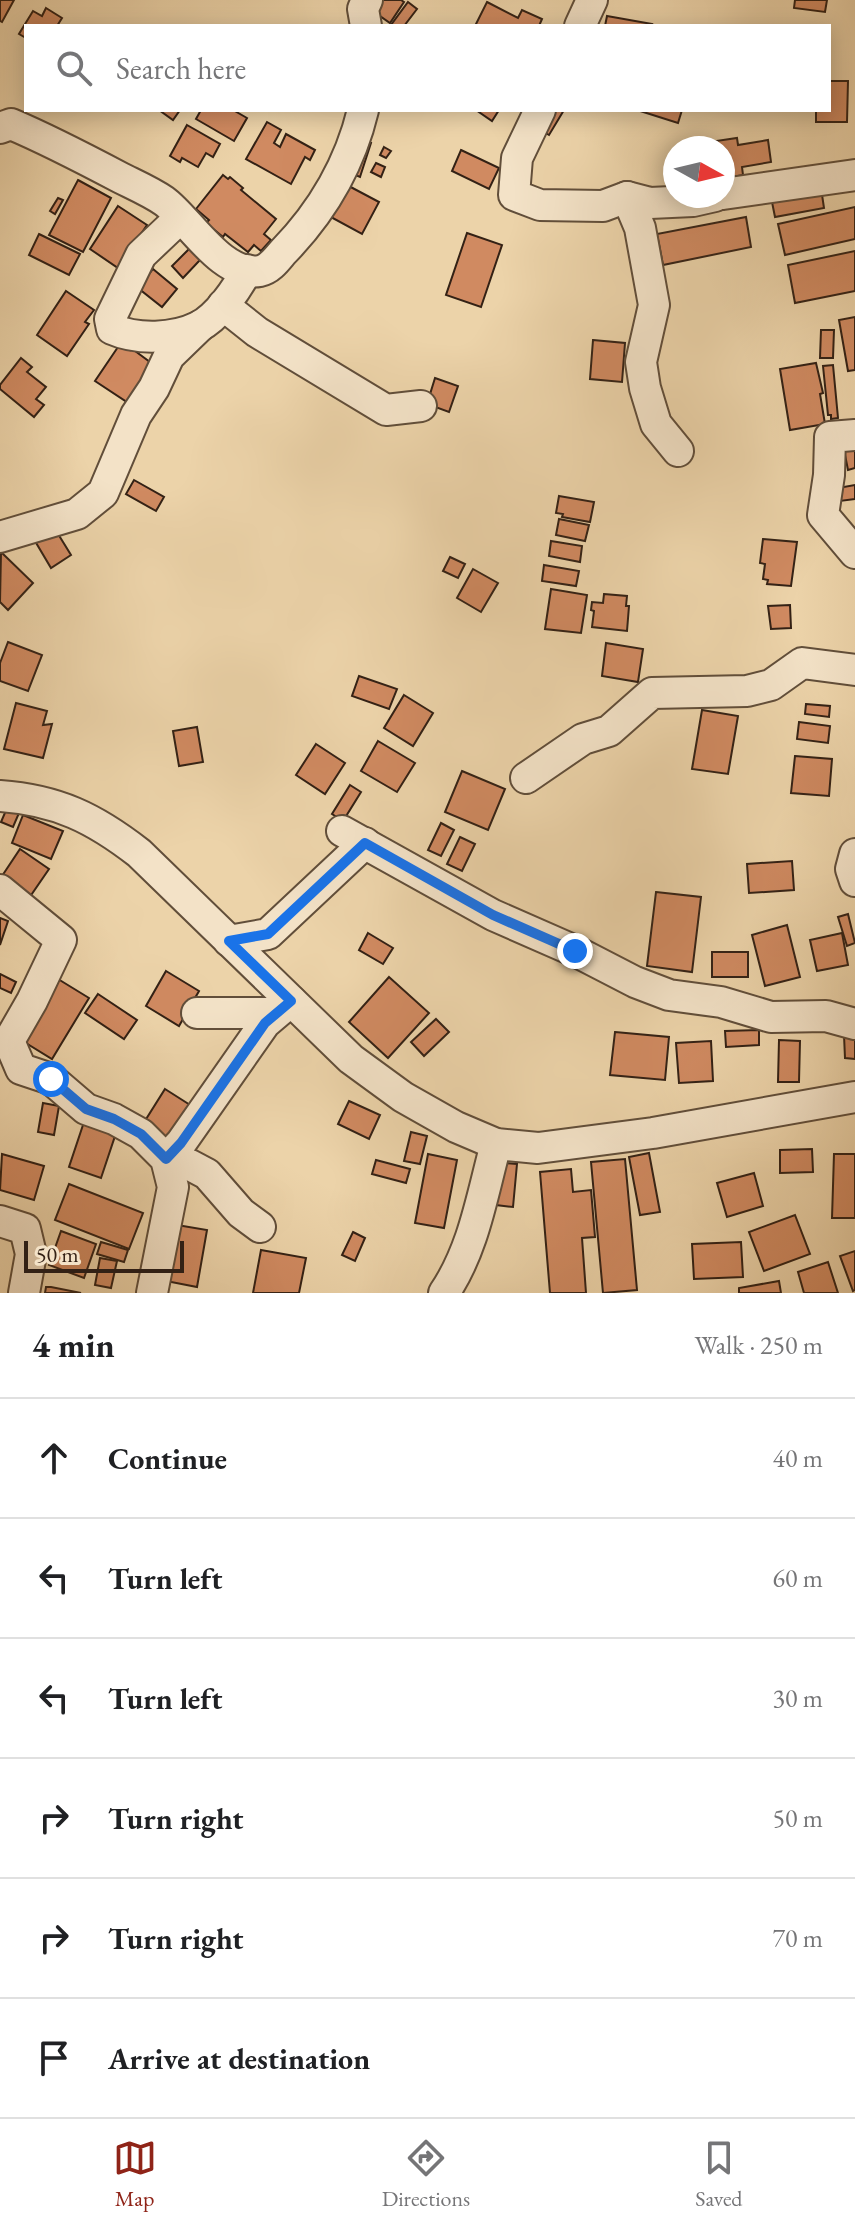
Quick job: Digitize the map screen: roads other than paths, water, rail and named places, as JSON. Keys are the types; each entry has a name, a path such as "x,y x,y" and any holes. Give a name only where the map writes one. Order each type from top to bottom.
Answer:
{"street":[{"path":"366,24 363,9 367,0"},
{"path":"581,24 592,0"},
{"path":"0,128 11,124 52,141 165,202 201,240 233,266 259,271 269,266 301,233 328,198 357,134 362,112"},
{"path":"539,112 517,158 514,195 540,205 603,206 627,197 650,203 663,202"},
{"path":"735,192 855,175"},
{"path":"627,197 640,228 654,305 641,362 645,388 656,424 678,451"},
{"path":"180,218 141,255 110,319 112,329 125,335 164,336 200,326"},
{"path":"0,537 77,514 103,493 136,415 154,388 169,356 235,293 247,270"},
{"path":"223,305 257,332 386,410 421,406"},
{"path":"855,435 830,437 829,475 823,515 855,553"},
{"path":"526,778 583,739 609,731 652,693 747,691 771,685 802,663 855,670"},
{"path":"0,796 27,798 66,808 106,827 139,853 229,941 284,1007 403,1097 456,1127 496,1144 538,1148 639,1135 855,1097"},
{"path":"229,941 268,934 354,837 513,925 669,995 721,1002 771,1017 826,1016 855,1024"},
{"path":"855,854 851,869 855,881"},
{"path":"0,890 61,940 9,1041 10,1072 51,1079 86,1109 114,1119 141,1134 166,1159 173,1187 152,1293"},
{"path":"197,1013 284,1007"},
{"path":"166,1159 190,1131 265,1023 284,1007"},
{"path":"444,1293 458,1272 470,1241 496,1144"},
{"path":"166,1159 190,1165 207,1174 241,1213 260,1227"},
{"path":"0,1221 25,1229 31,1254 24,1293"}]}
